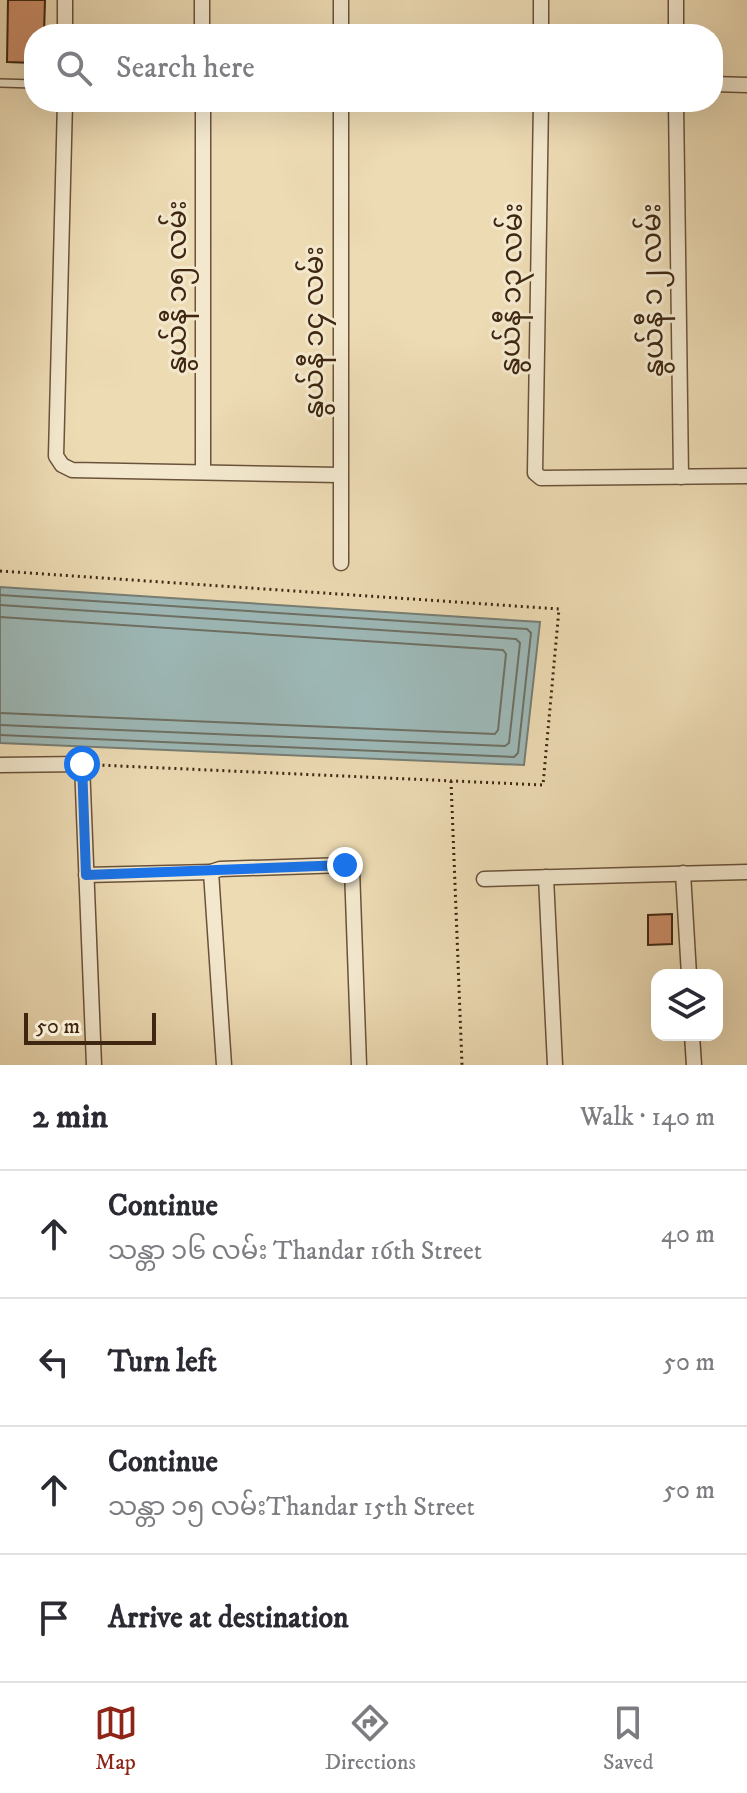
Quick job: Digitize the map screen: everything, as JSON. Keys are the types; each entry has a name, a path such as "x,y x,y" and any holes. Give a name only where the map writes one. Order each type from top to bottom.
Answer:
{"street":[{"path":"65,0 65,24"},
{"path":"202,0 202,24"},
{"path":"341,0 341,24"},
{"path":"541,0 541,24"},
{"path":"676,0 676,24"},
{"path":"723,84 747,85"},
{"path":"65,112 56,456 62,465 72,470 340,475"},
{"name":"နွယ်နီ ၁၅ လမ်း","path":"203,112 203,472"},
{"name":"နွယ်နီ ၁၄ လမ်း","path":"341,112 341,563"},
{"name":"နွယ်နီ ၁၃ လမ်း","path":"541,112 535,473 537,476 681,477"},
{"name":"နွယ်နီ ၁၂ လမ်း","path":"676,112 681,477"},
{"path":"681,477 747,476"},
{"path":"0,765 82,764 94,1065"},
{"path":"86,875 345,865 352,869 359,1065"},
{"path":"211,872 224,1065"},
{"path":"484,879 747,872"},
{"path":"683,873 689,969"},
{"path":"546,877 555,1065"},
{"path":"692,1041 694,1065"}],"lane":[{"path":"0,83 24,84"}],"path":[{"path":"0,571 559,609 543,785 82,764"},
{"path":"451,779 462,1065"}],"water":[{"path":"0,587 540,622 524,765 0,743"}],"building":[{"path":"8,0 45,0 44,24 24,24 24,63 7,62"},
{"path":"672,914 672,944 648,945 648,915"}],"route":[{"path":"82,764 86,875 345,865"}]}
